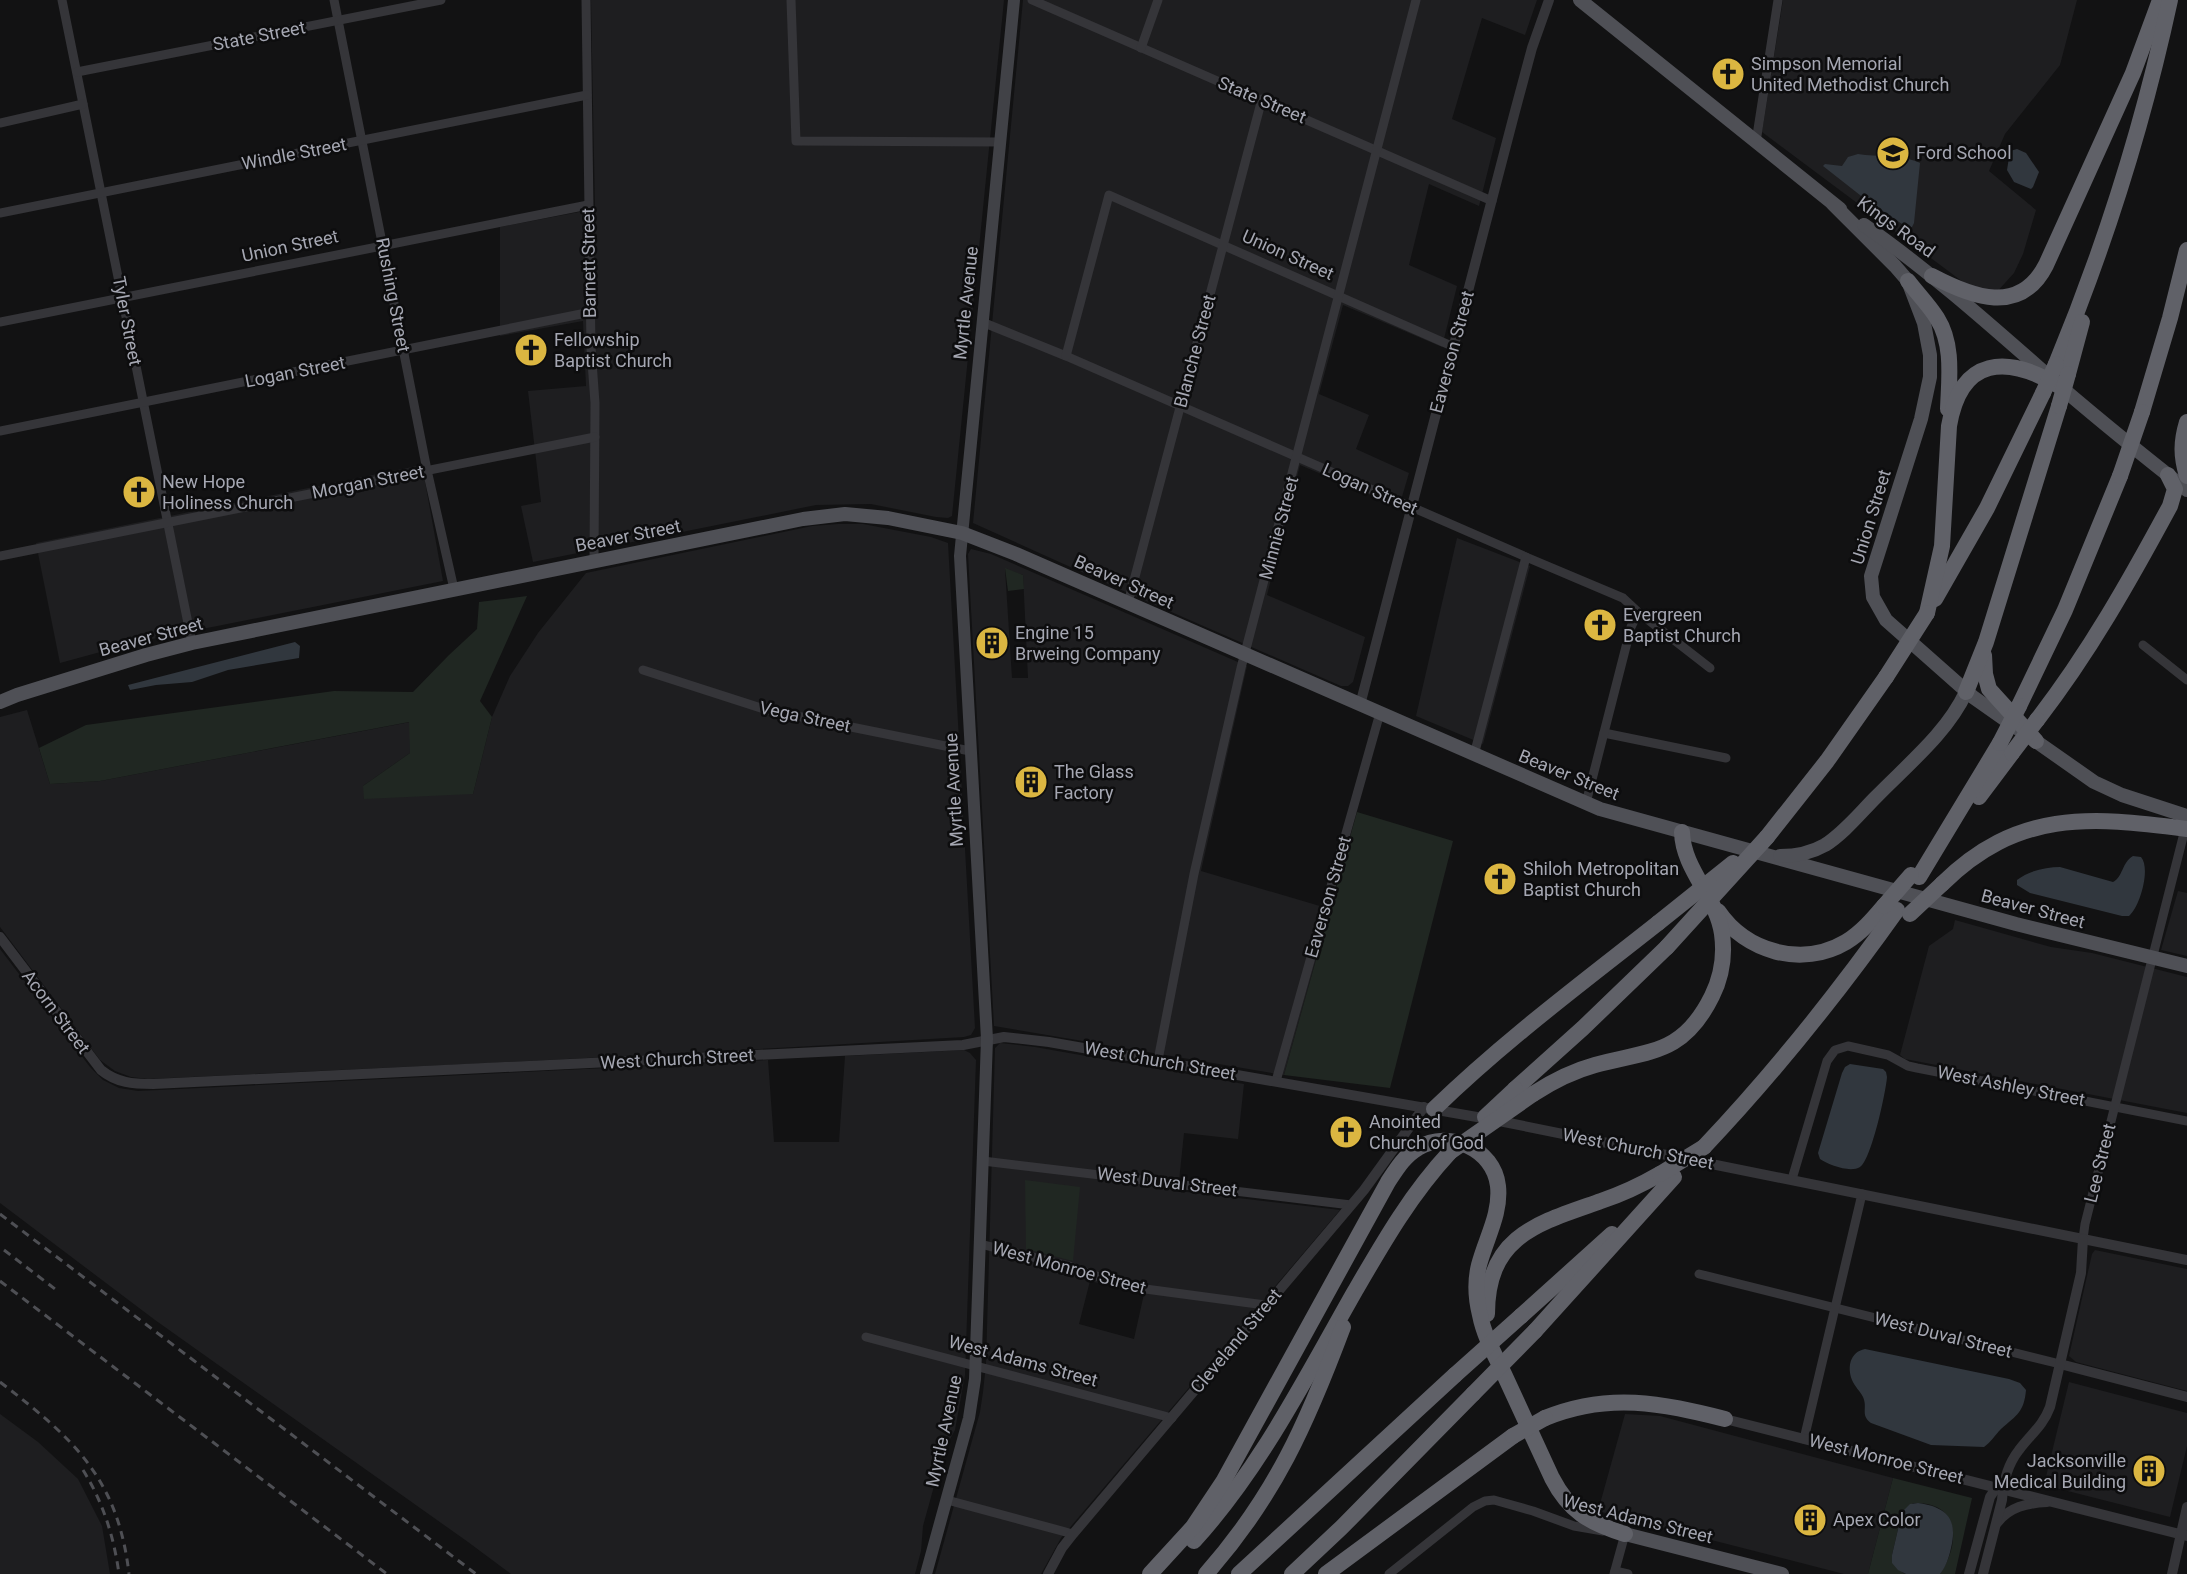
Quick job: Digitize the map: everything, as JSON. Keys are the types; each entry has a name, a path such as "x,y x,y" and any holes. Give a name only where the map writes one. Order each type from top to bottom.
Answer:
{"highway":[{"path":"1932,276 1975,295 1993,298 2018,294 2037,280 2046,265 2133,72 2160,0"},
{"path":"1966,692 1986,642 2059,406 2063,376 2142,118 2170,0"},
{"path":"1915,876 2006,748 2019,706 2065,610 2120,476 2170,318 2187,250"},
{"path":"1908,281 1937,319 1946,342 1949,369 1942,546 1927,613"},
{"path":"1948,435 1952,411 1961,390 1974,376 1986,369 2005,366 2018,367 2037,374 2063,376"},
{"path":"1162,1574 1200,1534 1249,1471 1402,1212 1450,1152 1667,947 1767,837 1850,729 1927,613 1987,508 2043,393 2063,376"},
{"path":"2187,422 2181,450 2187,476"},
{"path":"1239,1574 1521,1316 1667,1175 1704,1147 1815,1020 1897,910 1915,876 2006,748 2037,720 2098,634 2165,515 2175,492 2175,485 2168,475"},
{"path":"1986,642 1984,669 1989,689 2037,741"},
{"path":"1704,890 1727,922 1747,940 1772,951 1812,954 1839,946 1942,884 1961,865 2002,838 2036,828 2073,822 2186,824"},
{"path":"1450,1152 1551,1082 1574,1072 1658,1050 1676,1040 1692,1026 1709,1003 1723,964 1720,924 1685,853 1683,832"},
{"path":"1429,1108 1767,837"},
{"path":"1150,1574 1192,1527 1223,1482 1388,1182 1412,1152 1430,1143 1449,1142 1471,1147 1482,1153 1494,1170 1498,1184 1498,1201 1495,1218 1479,1265 1476,1290 1483,1326 1563,1497 1585,1517 1625,1534"},
{"path":"1292,1574 1341,1528 1535,1331 1667,1175"},
{"path":"1495,1353 1487,1322 1488,1294 1497,1265 1515,1240 1547,1220 1667,1175"},
{"path":"1206,1574 1252,1516 1284,1466 1311,1411 1354,1299 1371,1263"},
{"path":"1326,1574 1513,1436 1545,1418 1589,1404 1629,1401 1670,1406 1725,1419"}],"main road":[{"name":"Myrtle Avenue","path":"926,1574 969,1418 975,1387 987,1039 960,556 1014,0"},
{"name":"Kings Road","path":"1580,0 1833,204 1898,249 2009,340 2063,376 2168,475 2187,490"},
{"name":"Union Street","path":"1833,204 1908,281 1927,334 1930,356 1930,377 1921,418 1872,569 1870,581 1878,609 1886,620 1966,692 2078,772 2103,787 2186,824"},
{"name":"Beaver Street","path":"0,702 146,655 192,643 832,515 873,516 962,533 1016,554 1608,812 2016,924 2187,966"},
{"path":"1767,856 1801,854 1833,839 1928,744 1953,715 1966,692"},
{"name":"Beaver Street","path":"0,696 17,695"},
{"name":"West Adams Street","path":"1625,1534 1782,1574"}],"street":[{"name":"Tyler Street","path":"62,0 192,643"},
{"name":"Rushing Street","path":"334,0 454,589"},
{"name":"State Street","path":"77,72 441,0"},
{"name":"Barnett Street","path":"586,0 588,205 595,437 594,561"},
{"path":"791,0 796,141 1001,142"},
{"name":"State Street","path":"1032,0 1492,201"},
{"path":"1141,48 1158,0"},
{"name":"Minnie Street","path":"1158,1060 1194,874 1245,654 1416,0"},
{"name":"Eaverson Street","path":"1360,705 1532,48 1549,0"},
{"path":"1756,142 1778,0"},
{"name":"Windle Street","path":"0,213 587,95"},
{"name":"Blanche Street","path":"1128,603 1262,99"},
{"path":"0,123 83,105"},
{"name":"Union Street","path":"1066,356 1109,195 1454,346"},
{"name":"Union Street","path":"0,322 588,205"},
{"name":"Logan Street","path":"0,430 591,312"},
{"name":"Logan Street","path":"982,321 1623,598 1710,668"},
{"name":"Morgan Street","path":"0,556 595,437"},
{"path":"1474,755 1526,557"},
{"path":"1586,803 1631,627 1638,612"},
{"path":"2144,645 2187,680"},
{"name":"Vega Street","path":"643,670 767,710 970,751"},
{"name":"Eaverson Street","path":"1276,1081 1380,713"},
{"path":"1604,733 1726,758"},
{"name":"Lee Street","path":"1983,1574 2002,1500 2001,1488 2016,1453 2046,1418 2081,1273 2085,1224 2186,824"},
{"name":"Acorn Street","path":"0,938 93,1060 108,1076 118,1081"},
{"name":"West Church Street","path":"118,1081 153,1084 963,1045 1004,1037 1158,1060 1429,1108 2187,1260"},
{"name":"West Ashley Street","path":"1792,1179 1827,1061 1838,1049 1851,1047 1888,1055 1908,1066 1917,1068 2187,1121"},
{"name":"Cleveland Street","path":"1048,1574 1073,1534 1351,1205 1429,1108"},
{"name":"West Duval Street","path":"982,1161 1351,1205"},
{"path":"1804,1439 1863,1194"},
{"name":"West Monroe Street","path":"980,1244 1069,1266 1099,1278 1138,1288 1265,1305"},
{"name":"West Duval Street","path":"1699,1274 2187,1397"},
{"name":"West Adams Street","path":"866,1337 1172,1418"},
{"name":"West Monroe Street","path":"1725,1419 2184,1535"},
{"name":"Lee Street","path":"1969,1574 1990,1497 1994,1491 2001,1488"},
{"path":"947,1500 1073,1534"},
{"name":"West Adams Street","path":"1389,1574 1473,1507 1485,1501 1494,1500 1510,1504 1584,1528 1625,1534"},
{"path":"1995,1526 2007,1513 2021,1506 2057,1502"},
{"path":"2172,1574 2184,1535 2187,1508"},
{"path":"1625,1534 1615,1572 1628,1574"}],"shaded area":[{"path":"591,0 1004,0 952,516 936,517 871,504 816,505 533,562 521,506 541,502 528,391 586,386 583,321 500,336 500,227 595,209"},
{"path":"1023,0 1537,0 1525,35 1482,18 1452,119 1496,138 1479,206 1429,184 1409,265 1457,286 1442,347 1343,305 1319,394 1369,415 1356,449 1409,473 1399,507 1300,465 1267,595 1365,637 1353,682 1348,686 1341,686 973,523"},
{"name":"Ford School","path":"1783,0 2077,0 2060,65 2005,134 1989,171 2036,210 2023,254 2014,273 1995,294 1971,288 1762,132"},
{"path":"2017,149 2026,153 2039,172 2031,189 2014,182 2007,170 2010,151"},
{"path":"1858,154 1899,157 1920,163 1912,227 1908,228 1865,199 1823,166 1825,164 1842,166 1848,157"},
{"path":"422,465 443,581 137,642 60,663 36,543"},
{"path":"863,524 931,537 948,543 975,1028 971,1035 795,1047 148,1079 131,1077 115,1071 100,1060 0,927 0,717 27,710 50,784 100,781 410,722 410,753 363,786 473,794 492,717 510,676 538,633 586,573 812,526"},
{"path":"1457,538 1530,566 1483,744 1416,716"},
{"path":"971,549 991,554 1247,666 1201,871 1330,909 1284,1075 994,1026 968,554","holes":["1005,569 1023,575 1028,678 1012,678"]},
{"path":"1005,568 1023,575 1024,589 1008,591"},
{"path":"527,596 480,701 492,717 473,794 364,799 363,786 410,753 409,722 100,781 50,784 39,748 86,725 334,691 413,692 477,629 479,602"},
{"path":"295,642 300,646 299,658 228,670 192,682 130,690 128,685"},
{"path":"1357,812 1453,841 1390,1088 1284,1075"},
{"path":"2133,856 2141,857 2145,870 2143,887 2137,905 2129,916 2030,893 2017,885 2017,880 2026,874 2060,867 2113,882"},
{"path":"2178,891 2187,893 2187,956 2161,950"},
{"path":"1955,920 2051,947 2092,953 2187,977 2187,1113 1905,1059 1900,1055 1929,946 1953,929"},
{"path":"0,949 90,1067 103,1080 119,1088 138,1091 768,1060 774,1142 839,1142 845,1056 964,1050 970,1053 976,1060 965,1375 955,1430 944,1450 923,1526 921,1551 915,1574 511,1574 155,1320 0,1203"},
{"path":"1000,1043 1035,1047 1244,1084 1238,1139 1184,1133 1178,1191 1340,1210 1061,1538 1041,1574 935,1574 980,1412 983,1392 986,1364 995,1048","holes":["1090,1281 1144,1294 1134,1339 1079,1324"]},
{"path":"1850,1064 1883,1069 1887,1077 1869,1153 1860,1167 1856,1169 1840,1168 1820,1159 1818,1153 1842,1073"},
{"path":"1025,1180 1080,1187 1073,1261 1026,1249"},
{"path":"2095,1250 2187,1269 2187,1391 2076,1362 2069,1356 2092,1254"},
{"path":"1865,1349 2009,1379 2020,1383 2026,1390 2024,1403 2015,1416 1984,1447 1931,1445 1868,1420 1863,1397 1853,1382 1850,1370 1853,1357"},
{"path":"2069,1382 2187,1413 2187,1446 2170,1517 2044,1485"},
{"path":"0,1414 38,1442 78,1479 102,1526 110,1574 0,1574"},
{"path":"1625,1414 1660,1416 1893,1478 1868,1574 1844,1574 1598,1511"},
{"path":"1893,1478 1972,1498 1955,1574 1940,1574 1947,1562 1953,1537 1948,1516 1929,1504 1913,1503 1901,1516 1892,1555 1903,1573 1906,1574 1868,1574"},
{"path":"1918,1503 1943,1511 1951,1522 1953,1538 1951,1548 1940,1574 1906,1574 1892,1563 1904,1510 1910,1504"}],"railway":[{"path":"0,1214 476,1574"},
{"path":"4,1250 59,1292"},
{"path":"0,1281 387,1574"},
{"path":"0,1382 49,1422 88,1463 103,1486 114,1511 123,1540 129,1574"},
{"path":"83,1470 107,1520 119,1574"}],"place":[{"name":"Simpson Memorial United Methodist Church","path":"1728,74"},
{"name":"Ford School","path":"1893,153"},
{"name":"Fellowship Baptist Church","path":"531,350"},
{"name":"New Hope Holiness Church","path":"139,492"},
{"name":"Evergreen Baptist Church","path":"1600,625"},
{"name":"Engine 15 Brweing Company","path":"992,643"},
{"name":"The Glass Factory","path":"1031,782"},
{"name":"Shiloh Metropolitan Baptist Church","path":"1500,879"},
{"name":"Anointed Church of God","path":"1346,1132"},
{"name":"Jacksonville Medical Building","path":"2149,1471"},
{"name":"Apex Color","path":"1810,1520"}]}
